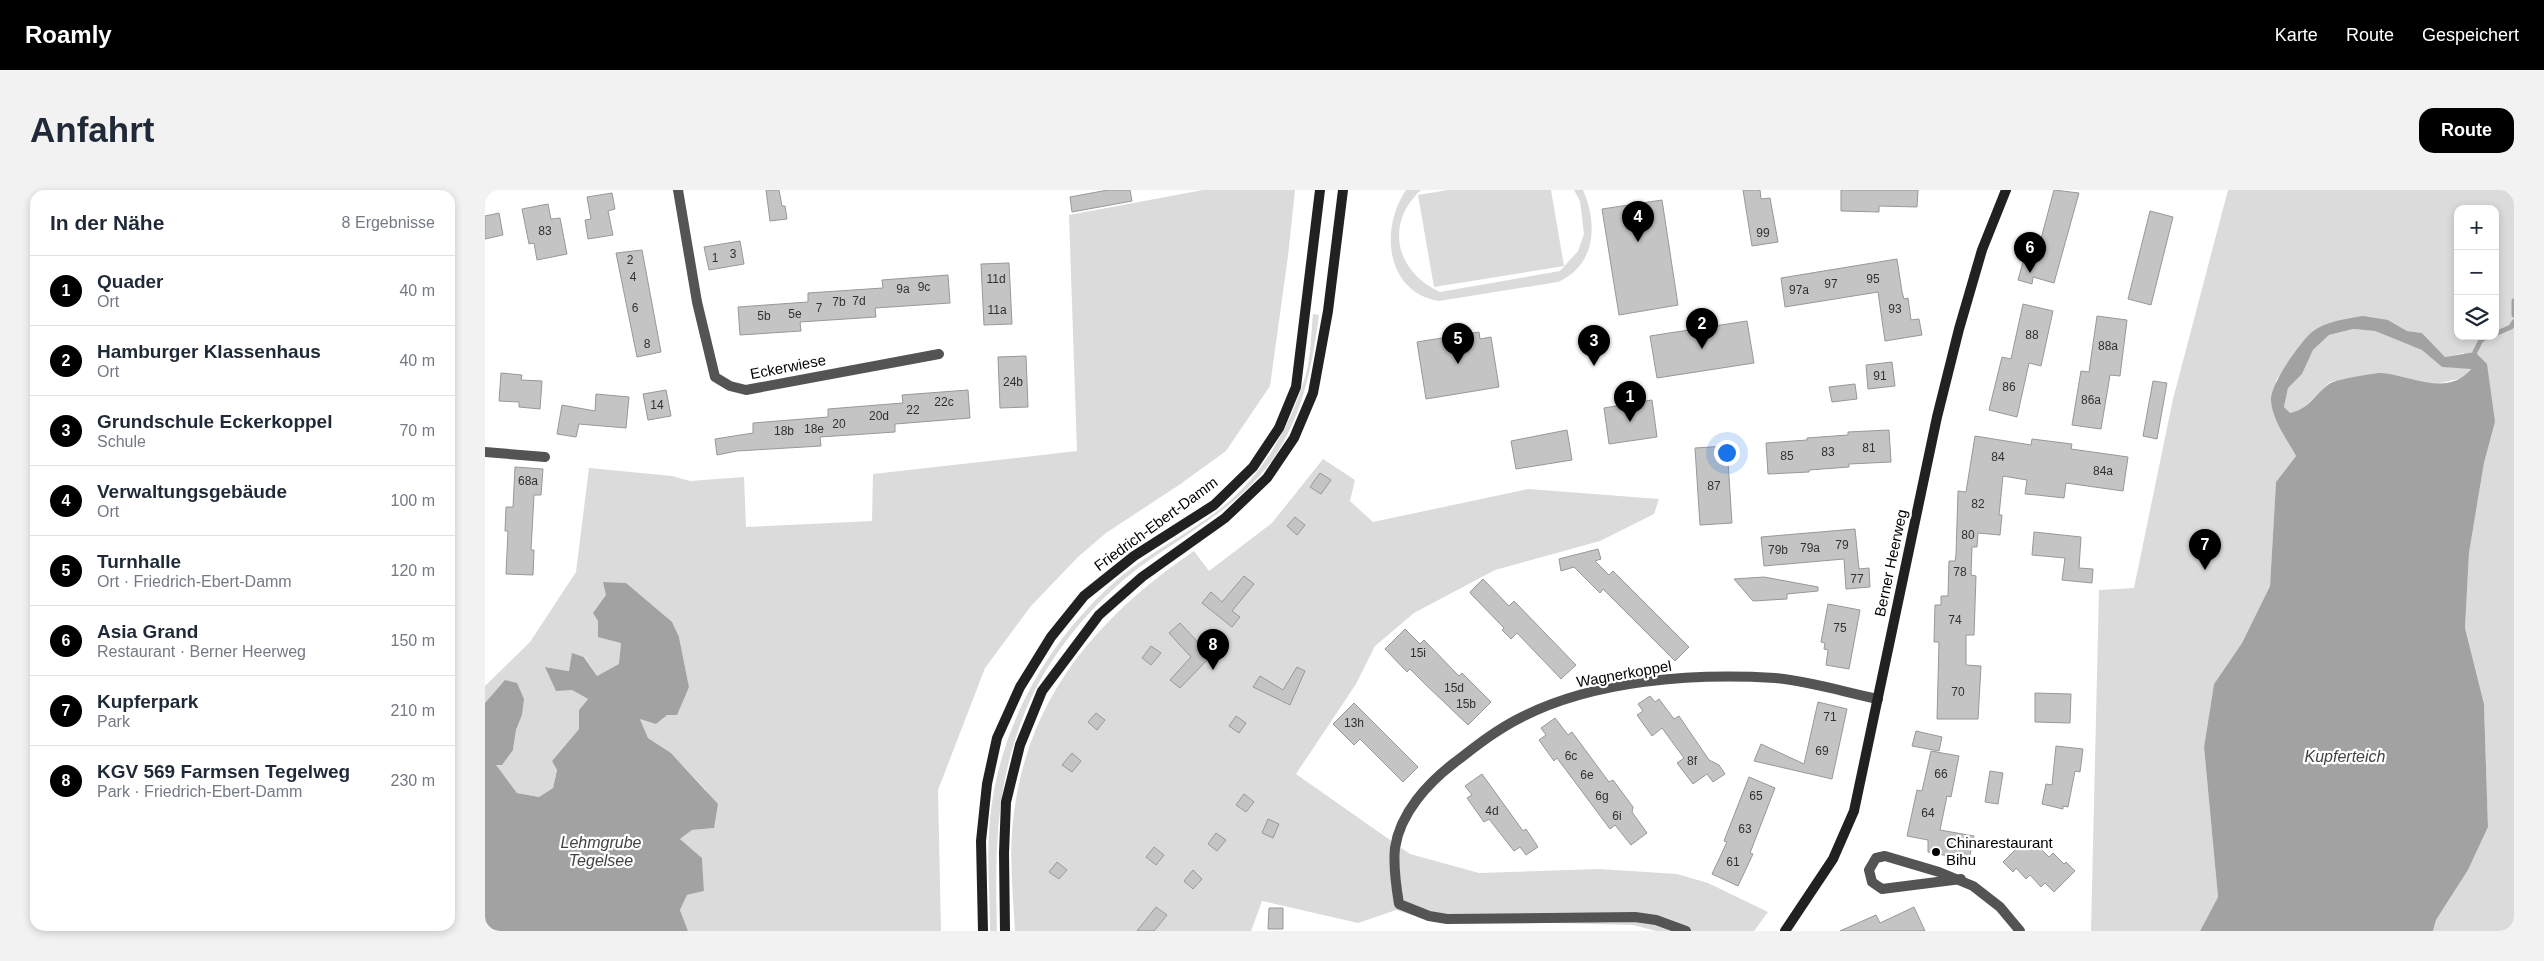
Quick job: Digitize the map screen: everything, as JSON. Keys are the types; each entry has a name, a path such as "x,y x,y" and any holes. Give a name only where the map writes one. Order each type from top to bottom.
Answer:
{"main road":[{"name":"Friedrich-Ebert-Damm","path":"983,931 981,841 987,784 997,738 1012,704 1051,637 1084,596 1134,556 1214,505 1253,468 1279,428 1296,387 1320,190"},
{"path":"1005,931 1004,852 1006,802 1021,745 1042,691 1099,615 1142,577 1225,518 1267,478 1294,438 1313,393 1328,311 1343,190"},
{"name":"Berner Heerweg","path":"1785,931 1820,880 1845,835 1861,785 1937,417 1959,329 1982,250 2006,190"}],"street":[{"name":"Eckerwiese","path":"678,190 697,302 709,361 715,377 730,386 746,390 939,354"},
{"path":"485,452 545,457"},
{"name":"Wagnerkoppel","path":"1686,931 1656,920 1635,918 1447,918 1429,916 1399,904 1395,875 1395,847 1404,818 1421,794 1442,772 1477,745 1519,718 1563,701 1603,690 1665,680 1777,678 1878,698"},
{"path":"1961,879 1883,889 1872,882 1869,870 1873,862 1885,856 1961,879 2000,908 2020,931"}],"shaded area":[{"path":"1203,190 1295,190 1270,386 1226,451 1179,485 1106,533 1078,557 1031,606 985,668 938,790 941,931 688,931 680,910 687,895 704,891 702,858 680,839 692,830 714,828 706,790 671,753 648,738 640,718 689,687 679,637 621,643 620,664 597,676 585,657 573,654 570,671 546,667 572,690 588,699 579,710 579,729 552,761 557,770 553,788 539,797 517,793 495,765 513,750 516,730 522,715 490,698 485,703 485,686 530,642 576,572 589,468 672,476 690,481 744,477 746,527 872,521 873,474 1077,451 1069,215"},
{"path":"1406,190 1421,190 1409,203 1402,217 1399,232 1400,246 1405,260 1413,272 1425,283 1440,292 1560,271 1578,251 1584,234 1580,201 1574,190 1583,190 1591,216 1592,230 1587,254 1571,275 1558,282 1439,301 1421,295 1407,285 1398,272 1393,256 1391,239 1393,222 1398,205"},
{"path":"1448,190 1551,190 1564,266 1434,287 1418,195"},
{"path":"2228,190 2514,190 2514,931 2433,931 2436,920 2468,870 2488,827 2484,704 2465,628 2469,553 2484,463 2495,422 2464,353 2445,357 2422,333 2407,331 2388,320 2312,333 2276,380 2275,418 2296,456 2276,482 2270,586 2242,643 2214,684 2204,747 2218,897 2200,931 2091,931 2099,590 2134,588 2173,399"},
{"path":"1313,314 1319,315 1311,364 1303,395 1292,426 1271,462 1238,497 1220,512 1141,566 1106,596 1073,632 1034,691 1015,739 1002,793 996,874 997,931 990,931 988,845 993,798 1000,763 1011,730 1025,698 1042,667 1062,639 1109,587 1143,560 1205,520 1240,491 1255,474 1280,437 1299,396 1308,367"},
{"path":"2353,329 2375,331 2423,350 2442,367 2471,368 2463,378 2436,384 2352,379 2330,382 2300,411 2290,414 2284,407 2288,388 2302,374 2313,350 2329,335"},
{"path":"1323,459 1355,480 1350,501 1373,522 1528,489 1659,499 1654,514 1600,541 1495,570 1414,613 1375,646 1356,684 1296,774 1410,854 1479,873 1599,869 1677,874 1708,883 1768,912 1754,931 1656,931 1633,925 1427,920 1396,910 1358,923 1262,901 1251,931 1015,931 1011,849 1020,777 1033,737 1050,700 1072,665 1097,634 1126,604 1194,551 1209,571 1272,523"}],"water":[{"name":"Kupferteich","path":"2363,316 2388,320 2407,331 2422,333 2445,357 2475,352 2487,364 2495,422 2484,463 2469,553 2465,628 2484,704 2488,827 2468,870 2436,920 2433,931 2200,931 2218,897 2204,747 2214,684 2242,643 2270,586 2276,482 2296,456 2274,415 2271,400 2272,393 2287,364 2312,332 2330,323","holes":["2353,329 2375,331 2422,350 2442,367 2471,369 2461,378 2440,384 2381,373 2354,377 2332,382 2302,409 2290,413 2284,407 2288,388 2302,374 2313,350 2329,335"]},
{"name":"Lehmgrube Tegelsee","path":"603,582 626,583 672,622 679,637 689,687 677,715 667,715 656,724 640,719 648,738 671,753 718,804 714,828 692,830 680,839 702,858 704,891 687,895 680,910 688,931 485,931 485,703 505,680 517,683 524,699 522,715 516,730 513,750 502,765 496,765 517,793 539,797 553,788 557,770 552,761 579,729 579,710 588,699 572,690 556,691 545,667 569,671 572,653 584,657 597,676 619,664 621,643 598,637 598,621 593,613 606,595"}],"building":[{"path":"766,190 779,190 782,206 785,206 787,219 770,221"},
{"path":"1108,190 1130,190 1132,201 1072,212 1070,197"},
{"path":"1743,190 1760,190 1761,199 1770,198 1778,242 1752,246"},
{"path":"1841,190 1918,190 1917,207 1879,206 1879,212 1841,211"},
{"path":"2054,190 2079,193 2054,283 2033,277 2032,284 2018,280 2023,262 2034,265"},
{"path":"612,193 615,209 608,211 613,235 588,239 585,220 591,219 587,197"},
{"path":"1662,200 1678,305 1619,315 1602,209"},
{"path":"548,204 551,219 560,218 567,254 537,260 534,243 529,244 522,209"},
{"path":"2150,211 2173,217 2151,305 2128,299"},
{"path":"499,213 503,235 485,239 485,216"},
{"path":"740,241 744,264 709,270 704,247"},
{"path":"642,250 661,352 637,357 616,253"},
{"path":"1897,259 1904,299 1908,298 1911,320 1919,319 1922,335 1885,341 1878,292 1785,307 1781,278"},
{"path":"1009,263 1012,324 984,325 981,264"},
{"path":"948,275 950,303 875,308 876,317 800,322 801,331 740,335 738,307 808,302 808,293 883,288 882,280"},
{"path":"2023,304 2053,311 2041,366 2029,363 2017,417 1989,410 2002,357 2011,359"},
{"path":"2097,316 2127,320 2120,376 2110,375 2101,429 2072,425 2081,371 2089,372"},
{"path":"1747,321 1754,363 1657,378 1650,336"},
{"path":"1479,332 1480,339 1491,337 1499,387 1426,399 1417,342"},
{"path":"1026,356 1028,407 1000,408 998,357"},
{"path":"1892,362 1895,386 1868,389 1866,365"},
{"path":"501,373 522,375 521,380 542,381 540,409 519,407 519,402 499,401"},
{"path":"2153,381 2167,383 2157,439 2143,436"},
{"path":"1855,384 1857,399 1832,402 1829,387"},
{"path":"666,390 671,416 648,420 643,394"},
{"path":"968,390 970,418 895,424 895,432 820,437 821,446 737,451 717,455 715,439 753,433 753,423 828,417 828,409 903,403 902,395"},
{"path":"596,394 629,397 626,428 579,424 576,437 557,434 562,405 595,411"},
{"path":"1652,400 1657,437 1609,444 1604,408"},
{"path":"1567,430 1572,460 1516,469 1511,441"},
{"path":"1889,430 1891,462 1849,464 1849,467 1809,470 1809,472 1768,474 1766,443 1848,435 1848,432"},
{"path":"1975,436 2031,445 2032,439 2072,444 2071,449 2128,457 2123,491 2066,483 2064,498 2025,494 2027,480 2003,476 1999,515 2002,515 2000,535 1978,533 1977,547 1972,547 1971,575 1976,576 1974,635 1966,635 1966,665 1981,666 1978,719 1937,719 1939,642 1934,642 1935,605 1941,605 1941,596 1948,596 1949,561 1955,561 1956,555 1958,491 1966,492"},
{"path":"1727,446 1732,523 1700,525 1695,448"},
{"path":"515,467 543,469 541,495 534,495 531,550 534,550 533,575 506,574 508,531 505,531 506,507 513,507"},
{"path":"1320,473 1331,480 1321,494 1310,487"},
{"path":"1295,517 1305,525 1297,535 1287,526"},
{"path":"1855,529 1859,569 1869,568 1870,587 1846,589 1844,559 1764,566 1761,537"},
{"path":"2034,532 2081,537 2079,568 2093,569 2092,583 2062,580 2065,558 2032,555"},
{"path":"1598,549 1601,559 1595,561 1609,575 1613,571 1689,647 1675,661 1603,589 1600,593 1574,567 1561,571 1559,559"},
{"path":"1244,576 1254,584 1232,611 1240,617 1232,627 1202,603 1211,592 1222,602"},
{"path":"1764,577 1818,587 1818,591 1787,594 1787,599 1753,601 1734,579"},
{"path":"1483,579 1509,606 1514,601 1576,665 1561,679 1517,633 1511,639 1502,630 1504,628 1471,594 1470,592"},
{"path":"1828,604 1860,610 1849,669 1826,665 1828,650 1824,649 1825,643 1821,642"},
{"path":"1180,623 1211,656 1180,688 1170,680 1191,657 1169,633"},
{"path":"1405,629 1420,644 1424,640 1459,676 1462,673 1491,702 1468,725 1410,669 1407,672 1385,649"},
{"path":"1151,646 1161,653 1151,665 1142,658"},
{"path":"1297,667 1305,671 1290,705 1253,687 1260,676 1283,690"},
{"path":"2035,693 2071,694 2070,723 2035,722"},
{"path":"1650,696 1655,702 1659,699 1674,719 1679,716 1709,760 1719,765 1725,774 1713,782 1707,774 1693,784 1677,763 1684,758 1662,728 1652,736 1637,715 1643,711 1638,704"},
{"path":"1818,702 1847,709 1832,779 1754,761 1761,744 1804,764"},
{"path":"1354,703 1418,767 1403,782 1360,739 1354,745 1333,724"},
{"path":"1096,713 1105,720 1097,730 1088,722"},
{"path":"1236,716 1246,723 1239,733 1229,726"},
{"path":"1555,718 1568,735 1572,732 1609,782 1613,780 1633,807 1632,812 1647,833 1631,845 1615,825 1610,829 1557,758 1554,761 1539,740 1546,735 1541,728"},
{"path":"1916,731 1942,737 1939,751 1912,746"},
{"path":"2056,746 2083,749 2080,772 2075,771 2068,807 2063,806 2063,809 2042,804 2046,784 2052,785"},
{"path":"1931,751 1959,756 1951,797 1947,796 1940,830 1974,836 1969,860 1928,852 1928,840 1907,836 1917,790 1922,791"},
{"path":"1072,753 1081,761 1072,772 1062,765"},
{"path":"1990,771 2003,773 1998,804 1985,802"},
{"path":"1482,774 1523,831 1526,829 1538,847 1526,855 1520,847 1514,851 1489,819 1484,822 1467,798 1472,795 1465,786"},
{"path":"1749,777 1775,788 1750,853 1753,854 1738,886 1712,874 1727,842 1724,841"},
{"path":"1244,794 1254,802 1246,812 1236,805"},
{"path":"1268,819 1279,824 1273,838 1262,833"},
{"path":"1216,833 1226,840 1217,851 1208,844"},
{"path":"2025,840 2035,850 2038,846 2049,857 2053,853 2064,864 2066,862 2075,871 2054,892 2045,883 2041,887 2030,875 2026,879 2016,868 2013,872 2003,862"},
{"path":"1154,847 1164,855 1156,865 1146,857"},
{"path":"1057,862 1067,870 1059,879 1049,872"},
{"path":"1193,870 1202,879 1193,889 1184,881"},
{"path":"1156,907 1167,915 1154,931 1137,931"},
{"path":"1914,907 1925,931 1840,931 1876,915 1880,923"},
{"path":"1269,908 1283,908 1283,929 1268,929"}],"waterway":[{"path":"2514,301 2514,315"},
{"path":"2499,332 2511,327 2514,322"},
{"path":"2475,352 2481,340"}],"place":[{"name":"Verwaltungsgebäude","path":"1638,242"},
{"name":"Asia Grand","path":"2030,273"},
{"name":"Hamburger Klassenhaus","path":"1702,349"},
{"name":"Turnhalle","path":"1458,364"},
{"name":"Grundschule Eckerkoppel","path":"1594,366"},
{"name":"Quader","path":"1630,422"},
{"name":"Kupferpark","path":"2205,570"},
{"name":"KGV 569 Farmsen Tegelweg","path":"1213,670"},
{"name":"Chinarestaurant Bihu","path":"1936,852"}]}
